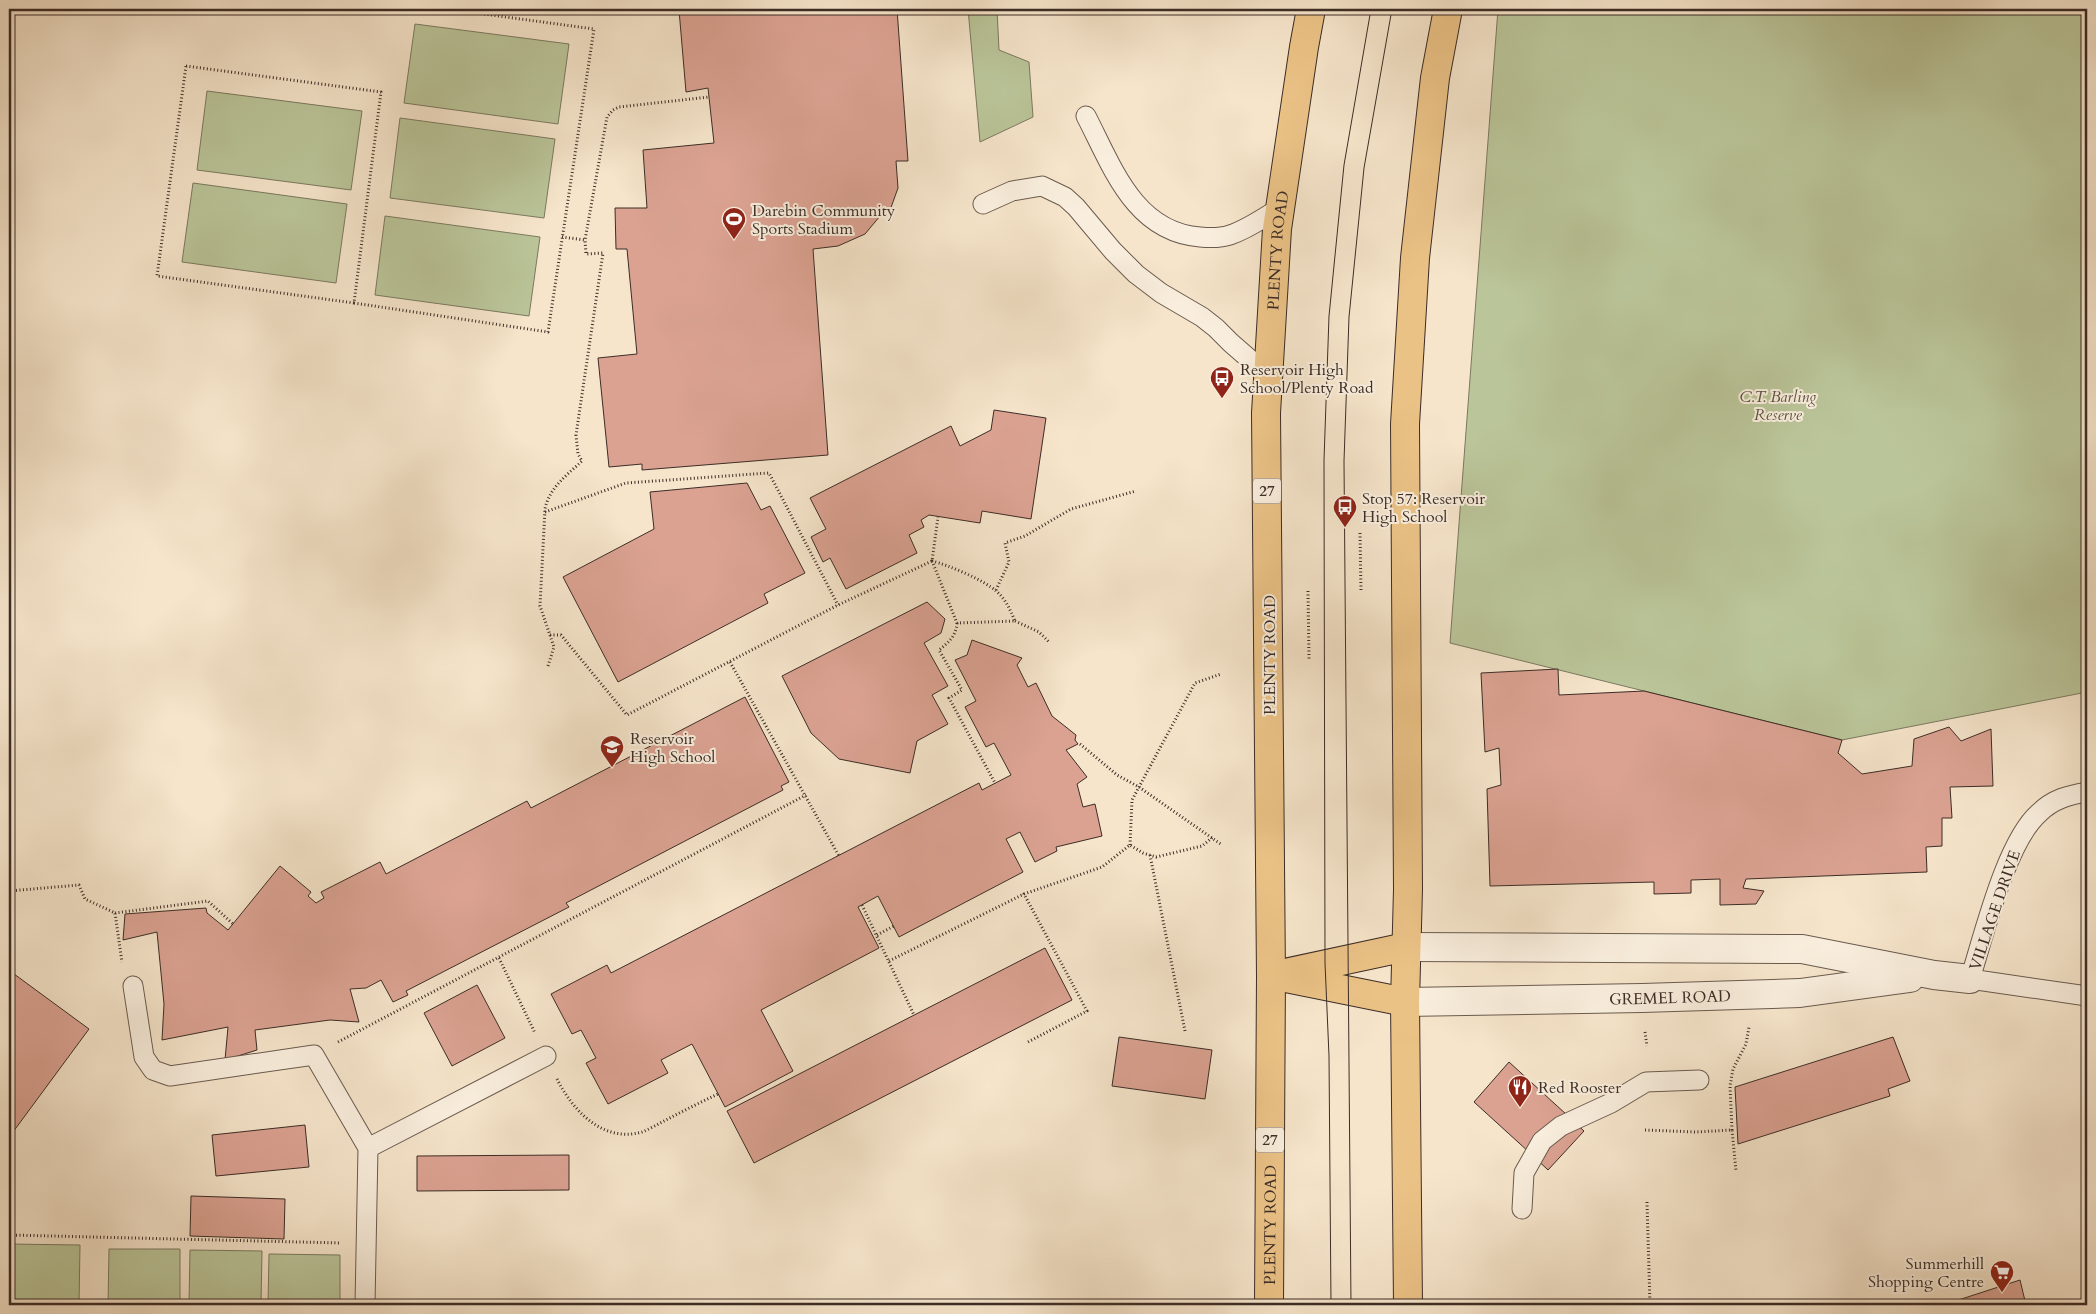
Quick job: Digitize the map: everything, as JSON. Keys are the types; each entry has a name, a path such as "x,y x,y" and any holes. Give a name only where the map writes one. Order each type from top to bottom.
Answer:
{"highway":[{"name":"PLENTY ROAD","path":"1269,1305 1271,976 1266,413 1277,229 1311,9"},
{"path":"1408,1305 1405,1002 1405,424 1415,258 1435,78 1448,9"},
{"path":"1271,976 1406,947"},
{"path":"1271,976 1405,1002"}],"street":[{"name":"GREMEL ROAD","path":"1406,947 1802,949 1934,975 1970,979"},
{"name":"GREMEL ROAD","path":"1405,1002 1642,998 1800,992 1934,975"}],"lane":[{"path":"1086,116 1131,199 1144,213 1169,230 1199,237 1230,235 1250,226 1280,207"},
{"path":"983,204 1012,191 1042,186 1065,197 1136,274 1161,293 1202,317 1269,376"},
{"name":"VILLAGE DRIVE","path":"1970,979 2007,866 2021,836 2038,813 2062,796 2087,792"},
{"name":"GREMEL ROAD","path":"1970,979 2087,996"},
{"path":"133,986 144,1057 152,1070 170,1076 314,1055 368,1148 365,1305"},
{"path":"368,1148 546,1056"},
{"path":"1522,1209 1524,1172 1542,1141 1561,1126 1611,1102 1646,1082 1699,1080"}],"path":[{"path":"354,303 381,92 186,66 157,276 548,332 594,29 447,9"},
{"path":"548,666 554,647 540,606 545,512 548,497 582,461 578,454 576,435 603,253 586,254 585,240 607,117 613,110 620,107 708,96"},
{"path":"562,237 585,240"},
{"path":"545,512 626,484 769,473 838,605"},
{"path":"996,590 1009,562 1005,543 1025,536 1072,509 1136,491"},
{"path":"938,517 932,561 956,623 956,631 951,640 939,650 962,690 949,698 995,783"},
{"path":"1360,533 1362,591"},
{"path":"550,635 561,634 627,715 838,605 932,561 948,564 996,590 1007,603 1015,621"},
{"path":"1308,591 1309,658"},
{"path":"956,623 1015,621 1039,632 1050,643"},
{"path":"730,662 839,856"},
{"path":"889,961 1024,894 1102,867 1130,845 1132,800 1139,786 1195,683 1221,674"},
{"path":"1080,744 1118,775 1139,786 1222,845"},
{"path":"314,1055 806,795"},
{"path":"1130,845 1150,856 1156,857 1202,846 1213,838"},
{"path":"1150,856 1185,1031"},
{"path":"9,892 79,885 85,899 115,912 208,901 233,924"},
{"path":"1024,894 1087,1011 1028,1042"},
{"path":"862,905 914,1015"},
{"path":"115,912 122,965 133,986"},
{"path":"876,935 894,926"},
{"path":"499,958 565,1094 580,1114 593,1125 616,1134 641,1132 718,1094"},
{"path":"1736,1171 1730,1086 1733,1069 1746,1044 1754,993"},
{"path":"1645,1032 1647,1046"},
{"path":"1645,1130 1696,1132 1732,1130"},
{"path":"1648,1202 1650,1305"},
{"path":"9,1235 366,1244"}],"green space":[{"path":"968,9 997,9 999,50 1029,62 1033,117 980,142"},
{"name":"C.T. Barling Reserve","path":"1498,9 2087,9 2087,692 1842,740 1450,643"},
{"path":"415,24 569,44 558,124 404,103"},
{"path":"207,91 362,111 351,190 197,170"},
{"path":"400,118 555,139 544,218 390,198"},
{"path":"193,183 347,204 336,283 182,262"},
{"path":"385,216 540,237 529,316 375,295"},
{"path":"9,1244 80,1245 79,1305 9,1305"},
{"path":"109,1249 180,1249 180,1305 108,1305"},
{"path":"190,1250 262,1251 261,1305 189,1305"},
{"path":"269,1254 340,1255 340,1305 268,1305"}],"building":[{"name":"Darebin Community Sports Stadium","path":"897,9 908,161 896,161 898,188 889,213 885,210 865,234 838,246 813,249 828,455 642,470 642,464 609,467 598,358 637,354 627,249 616,249 615,208 647,208 643,150 714,143 708,88 686,92 679,10"},
{"path":"994,410 1046,418 1031,519 982,511 980,523 929,515 921,520 924,527 909,535 917,553 846,589 830,558 823,562 811,537 826,529 810,498 951,426 960,446 991,430"},
{"path":"747,483 761,510 770,506 805,573 764,594 768,603 618,682 563,577 654,529 650,492"},
{"path":"927,602 945,619 941,633 924,643 948,686 932,695 948,724 917,741 910,773 839,759 811,733 782,676"},
{"path":"972,640 1022,658 1017,665 1028,687 1036,683 1052,716 1076,735 1075,740 1078,744 1066,750 1087,777 1077,784 1083,807 1095,804 1102,836 1056,847 1057,851 1035,862 1020,832 1006,839 1023,872 899,937 878,896 858,907 879,948 761,1010 793,1071 725,1107 692,1044 661,1060 668,1073 608,1104 586,1063 596,1058 581,1030 572,1034 551,994 607,965 611,973 979,783 982,790 1011,775 994,743 986,747 965,707 976,701 955,660 967,655"},
{"path":"1558,669 1559,695 1644,691 1842,740 1838,753 1862,774 1912,766 1914,739 1949,727 1961,741 1991,729 1993,786 1950,787 1952,818 1942,818 1942,846 1926,847 1927,872 1746,879 1743,888 1764,891 1756,904 1720,905 1720,879 1691,880 1691,893 1654,894 1654,882 1490,886 1487,789 1501,785 1499,748 1485,752 1481,673"},
{"path":"745,697 789,782 781,786 783,790 566,903 569,907 406,991 408,995 393,1002 381,980 366,988 350,989 359,1022 330,1020 255,1030 257,1050 225,1060 228,1027 162,1040 164,1004 157,932 123,940 125,914 206,908 207,913 228,930 280,866 311,892 308,896 316,903 324,898 321,892 380,862 386,874 527,801 531,808"},
{"path":"1045,948 1072,1000 754,1163 727,1111"},
{"path":"10,971 89,1029 13,1132 9,1130"},
{"path":"477,985 505,1038 452,1066 424,1013"},
{"path":"1119,1037 1212,1050 1205,1099 1112,1086"},
{"path":"1893,1037 1910,1081 1888,1089 1890,1096 1738,1144 1735,1087"},
{"name":"Red Rooster","path":"1509,1062 1567,1115 1530,1153 1474,1102"},
{"path":"1567,1115 1584,1131 1548,1170 1530,1153"},
{"path":"305,1125 309,1167 216,1176 212,1135"},
{"path":"569,1155 569,1190 417,1191 417,1156"},
{"path":"191,1196 285,1199 284,1239 190,1236"},
{"name":"Summerhill Shopping Centre","path":"2020,1280 2026,1305 1943,1305"}],"tram line":[{"path":"1331,1305 1329,1056 1325,963 1324,460 1329,316 1344,165 1371,9"},
{"path":"1351,1305 1344,461 1349,317 1364,168 1392,9"}],"place":[{"name":"Darebin Community Sports Stadium","path":"734,240"},
{"name":"Reservoir High School/Plenty Road","path":"1222,399"},
{"name":"Stop 57: Reservoir High School","path":"1345,528"},
{"name":"Reservoir High School","path":"612,768"},
{"name":"Red Rooster","path":"1520,1108"},
{"name":"Summerhill Shopping Centre","path":"2002,1293"}]}
